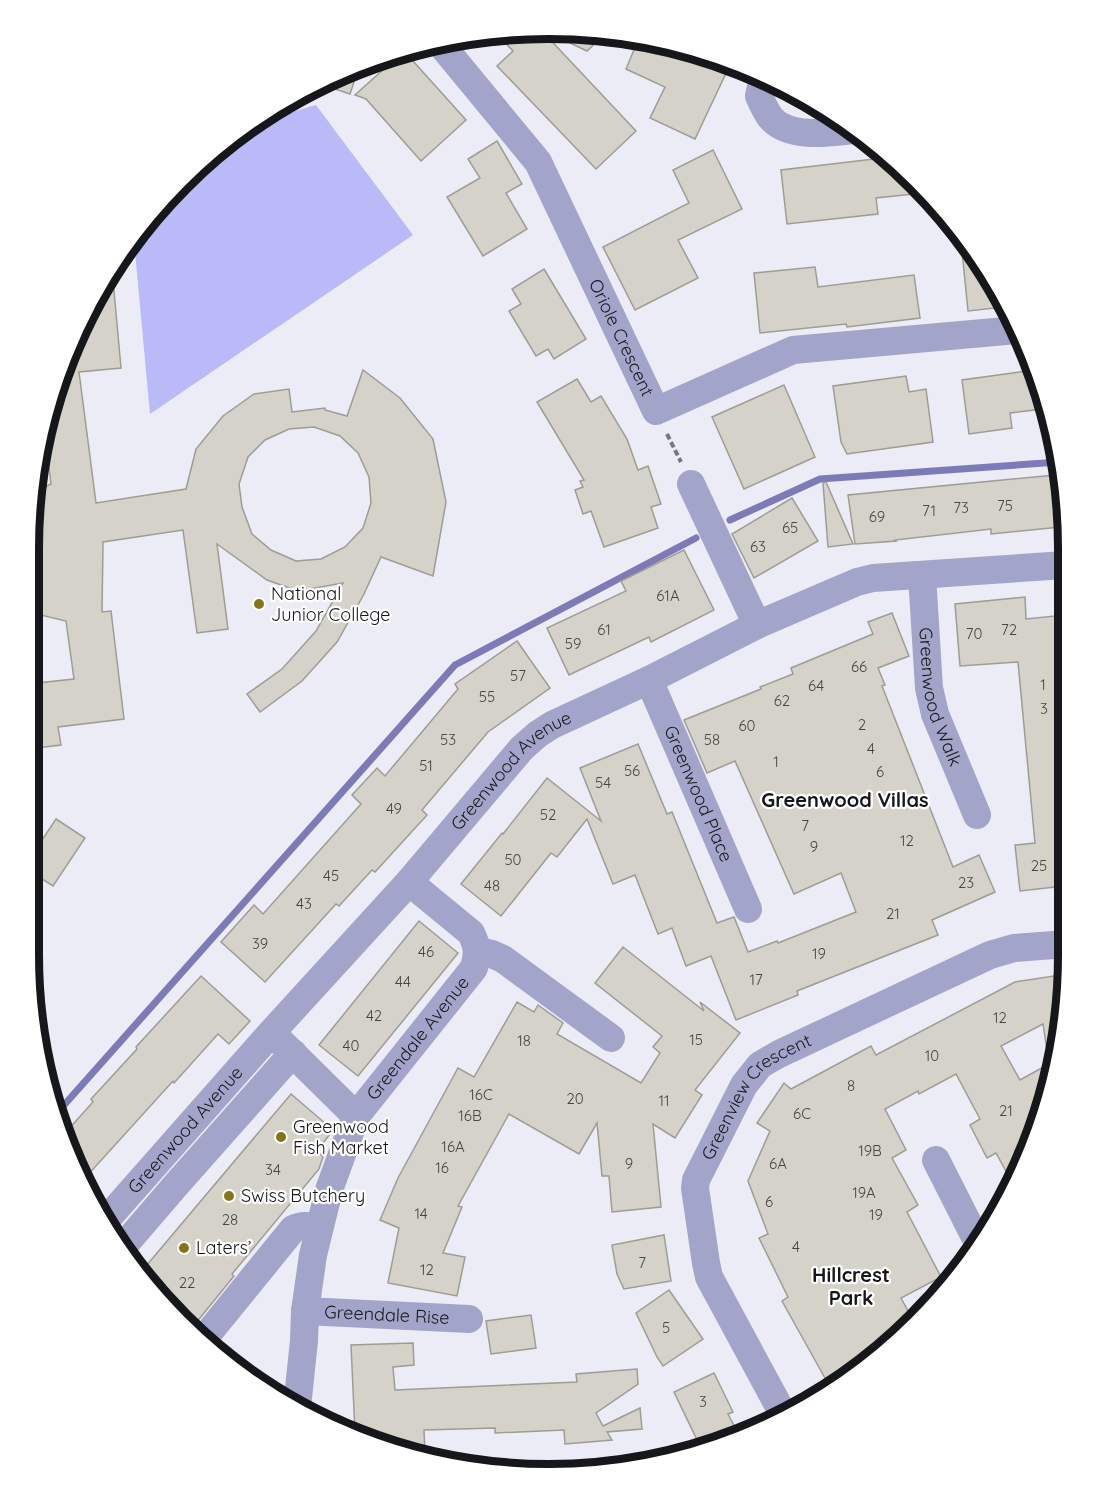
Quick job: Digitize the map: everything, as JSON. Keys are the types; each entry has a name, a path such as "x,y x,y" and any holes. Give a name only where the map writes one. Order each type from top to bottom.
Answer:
{"street":[{"name":"Oriole Crescent","path":"453,48 538,162 656,411 793,350 1009,331"},
{"path":"761,86 759,96 771,118 782,126 800,132 823,134 841,132"},
{"path":"691,484 757,625"},
{"name":"Greenwood Avenue","path":"111,1215 271,1033 409,882 522,748 538,734 552,725 649,680 757,625 857,582 873,578 1058,565"},
{"name":"Greenwood Walk","path":"922,575 929,688 935,714 977,815"},
{"name":"Greenwood Place","path":"649,680 748,909"},
{"path":"409,882 471,933 478,951 503,959 610,1038"},
{"name":"Greenview Crescent","path":"780,1408 709,1277 695,1188 696,1180 744,1085 760,1065 779,1054 990,955 1014,948 1058,945"},
{"name":"Greendale Avenue","path":"298,1398 305,1311 313,1255 329,1190 356,1116 474,968 478,951"},
{"name":"Greendale Avenue","path":"271,1033 356,1116"},
{"name":"Greenwood Avenue","path":"128,1242 292,1053"},
{"path":"936,1160 974,1235"},
{"path":"208,1333 293,1229 301,1225 319,1229"},
{"name":"Greendale Rise","path":"305,1311 469,1319"}],"path":[{"path":"656,411 691,484"}],"shaded area":[{"path":"316,105 413,235 150,414 135,251 188,188 238,144 281,115"}],"building":[{"path":"550,39 636,131 596,169 497,66 513,51 504,41"},
{"path":"563,39 597,41 587,51"},
{"path":"635,47 680,56 727,72 695,139 650,118 665,87 626,69"},
{"path":"410,58 466,120 421,161 366,99 355,95 389,65"},
{"path":"356,77 350,94 332,88"},
{"path":"497,141 522,184 506,193 527,229 483,256 447,197 480,178 468,159"},
{"path":"713,150 742,209 678,240 698,278 635,310 603,247 689,203 673,170"},
{"path":"877,159 915,194 876,198 878,214 787,224 781,170"},
{"path":"962,251 997,308 968,311"},
{"path":"815,267 818,287 914,275 920,318 847,327 846,324 760,333 754,273"},
{"path":"544,269 586,339 554,359 548,349 536,356 509,311 521,304 512,289"},
{"path":"113,284 121,368 79,372 96,503 186,489 196,449 223,416 254,394 289,389 292,412 325,408 325,410 347,416 363,370 400,398 433,439 446,502 433,576 381,557 364,594 337,642 302,681 260,712 247,694 282,669 316,631 343,583 298,591 267,580 217,544 228,629 197,633 183,530 103,542 102,612 111,611 124,719 58,727 61,745 39,748 39,683 74,679 66,621 39,615 39,548 42,488 51,484 48,457 56,417 78,354","holes":["314,427 340,436 358,453 369,477 371,503 363,528 345,547 321,559 296,561 271,550 252,534 242,507 239,484 248,457 265,440 289,429"]},
{"path":"1026,371 1039,409 1010,413 1012,428 969,434 962,380"},
{"path":"906,376 909,392 926,389 933,442 847,454 841,442 833,386"},
{"path":"577,379 591,402 601,396 627,439 638,470 648,466 661,504 651,507 658,528 604,547 591,511 583,514 575,490 583,487 580,481 584,480 537,402"},
{"path":"784,385 815,457 744,489 712,417"},
{"path":"1053,475 1057,527 991,534 991,529 855,544 848,495"},
{"path":"826,482 853,544 828,547 823,483"},
{"path":"792,498 818,541 754,578 732,534"},
{"path":"684,550 714,610 651,642 649,637 569,675 547,628 626,591 621,581"},
{"path":"1025,597 1026,619 1058,616 1058,813 1056,813 1058,887 1020,891 1015,845 1035,843 1018,662 960,666 955,604"},
{"path":"892,613 909,656 878,668 885,685 882,686 953,867 979,855 995,892 932,920 938,935 797,991 798,995 736,1020 711,956 686,966 672,928 658,934 635,875 613,884 587,819 557,857 551,853 501,916 461,884 547,778 601,821 580,768 638,744 667,814 672,812 717,923 734,917 748,952 777,941 778,943 856,912 841,873 794,894 735,761 707,773 684,720 761,689 760,687 793,674 791,668 873,634 868,622"},
{"path":"517,641 550,688 488,732 422,810 427,815 375,872 372,870 339,906 336,904 265,982 221,942 254,905 263,914 361,804 352,795 377,768 385,776 458,689 455,684"},
{"path":"56,819 85,838 53,886 39,877 39,844"},
{"path":"419,921 458,953 358,1076 319,1045"},
{"path":"623,947 704,1011 700,1002 740,1033 695,1090 702,1095 675,1138 653,1124 661,1207 612,1212 609,1176 602,1176 597,1123 579,1154 509,1114 458,1206 462,1207 443,1253 465,1257 457,1296 388,1283 399,1228 380,1220 398,1178 458,1068 474,1077 517,1002 534,1012 538,1005 563,1023 557,1034 641,1083 660,1053 653,1047 662,1036 595,983"},
{"path":"1057,975 1054,1021 1048,1055 1043,1024 1001,1046 1020,1080 1045,1066 1031,1118 1008,1174 996,1153 987,1158 970,1125 980,1119 956,1074 885,1109 906,1150 892,1158 918,1205 907,1212 941,1277 901,1298 910,1314 859,1359 827,1381 782,1301 788,1297 759,1238 768,1234 748,1181 770,1131 757,1123 784,1083 791,1089 871,1046 876,1055 1015,982"},
{"path":"201,976 250,1021 229,1044 218,1034 89,1174 70,1128 93,1102 91,1099 137,1049 136,1047"},
{"path":"291,1094 333,1130 317,1151 323,1157 319,1169 232,1274 234,1276 196,1323 145,1267"},
{"path":"664,1235 671,1281 624,1289 617,1274 612,1245"},
{"path":"669,1290 703,1339 663,1366 636,1313"},
{"path":"531,1315 536,1348 491,1354 486,1321"},
{"path":"413,1343 414,1365 393,1367 395,1390 577,1382 576,1374 637,1369 638,1384 596,1413 603,1426 640,1408 642,1429 607,1432 612,1440 565,1444 564,1430 495,1433 495,1428 424,1430 425,1449 417,1447 355,1425 351,1345"},
{"path":"714,1373 733,1412 728,1414 735,1428 698,1441 674,1392"}],"waterway":[{"path":"730,520 820,479 1050,463"},
{"path":"63,1107 455,665 696,538"}],"place":[{"name":"National Junior College","path":"259,604"},
{"name":"Greenwood Fish Market","path":"281,1137"},
{"name":"Swiss Butchery","path":"229,1196"},
{"name":"Laters’","path":"184,1248"}],"district":[{"name":"Greenwood Villas","path":"845,800"},
{"name":"Hillcrest Park","path":"851,1286"}]}
